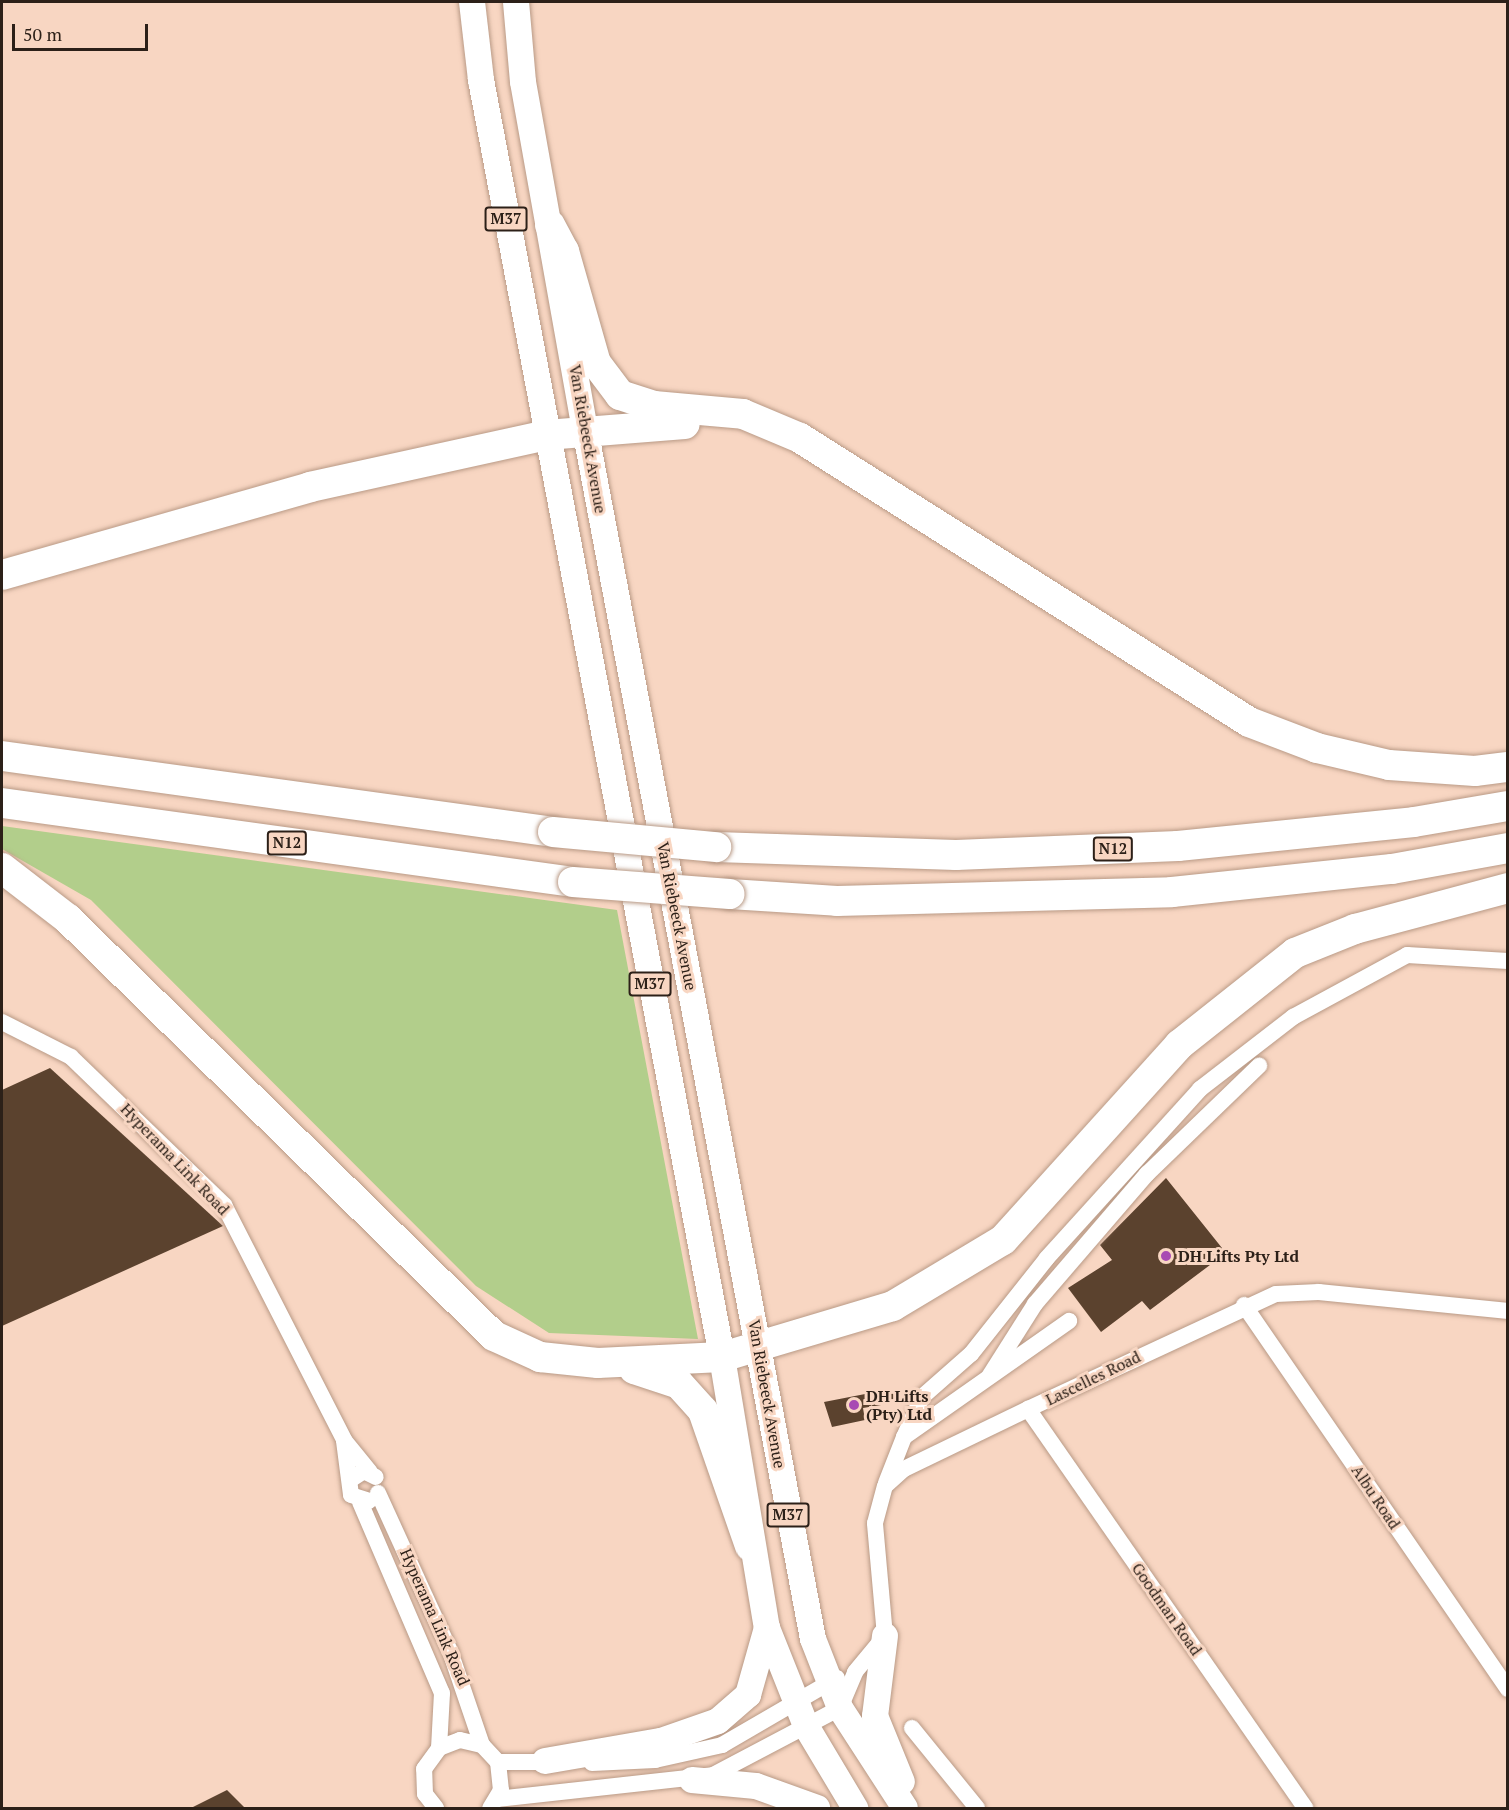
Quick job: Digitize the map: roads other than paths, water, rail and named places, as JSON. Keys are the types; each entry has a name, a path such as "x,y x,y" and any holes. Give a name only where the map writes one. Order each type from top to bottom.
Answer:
{"highway":[{"path":"550,225 564,251 596,363 620,395 654,406 723,410 779,426 1249,722 1317,748 1389,765 1475,771 1508,767"},
{"path":"2,575 310,486 546,435 585,429 711,422 779,426"},
{"name":"N12","path":"2,756 553,832 716,847 956,855 1178,846 1414,822 1508,806"},
{"name":"N12","path":"2,803 573,882 848,901 1172,892 1392,869 1508,848"},
{"path":"2,868 68,919 494,1336 540,1357 598,1363 657,1375 692,1394 708,1421 750,1546"},
{"path":"598,1363 722,1357 893,1306 1003,1240 1179,1045 1295,953 1355,929 1508,888"}],"main road":[{"name":"M37","path":"472,2 481,80 546,435 722,1357 750,1546 767,1628 806,1726 855,1809"},
{"name":"Van Riebeeck Avenue","path":"516,2 523,82 585,429 759,1347 789,1524 828,1681 840,1708 905,1809"},
{"path":"544,1761 661,1741 718,1721 748,1695 767,1628"},
{"path":"885,1636 875,1716 913,1809"},
{"path":"692,1780 756,1786 817,1809"}],"street":[{"path":"436,1809 423,1781 438,1748 460,1740 482,1745 498,1762 502,1780 493,1804 692,1780 741,1763 840,1708 855,1672 885,1636 875,1523 885,1486 922,1397 971,1354 1047,1258 1200,1089 1293,1017 1407,955 1508,961"},
{"name":"Hyperama Link Road","path":"2,1022 71,1057 224,1205 344,1440 370,1472"},
{"path":"990,1375 1035,1304 1147,1174 1259,1066"},
{"name":"Lascelles Road","path":"885,1486 904,1469 1245,1305 1276,1294 1319,1292 1508,1311"},
{"name":"Albu Road","path":"1245,1305 1504,1678"},
{"path":"904,1437 1069,1321"},
{"name":"Goodman Road","path":"1028,1409 1305,1809"},
{"name":"Hyperama Link Road","path":"344,1440 350,1480"},
{"path":"358,1472 370,1472 378,1480 378,1493 360,1502 351,1495 350,1480 358,1472"},
{"name":"Hyperama Link Road","path":"378,1493 450,1651 482,1745"},
{"name":"Hyperama Link Road","path":"360,1502 442,1693 438,1748"},
{"path":"498,1762 604,1763 692,1754 722,1745 794,1699 828,1681 855,1672"},
{"path":"912,1728 977,1809"}],"place":[{"name":"DH Lifts Pty Ltd","path":"1166,1256"},
{"name":"DH Lifts (Pty) Ltd","path":"854,1405"}]}
